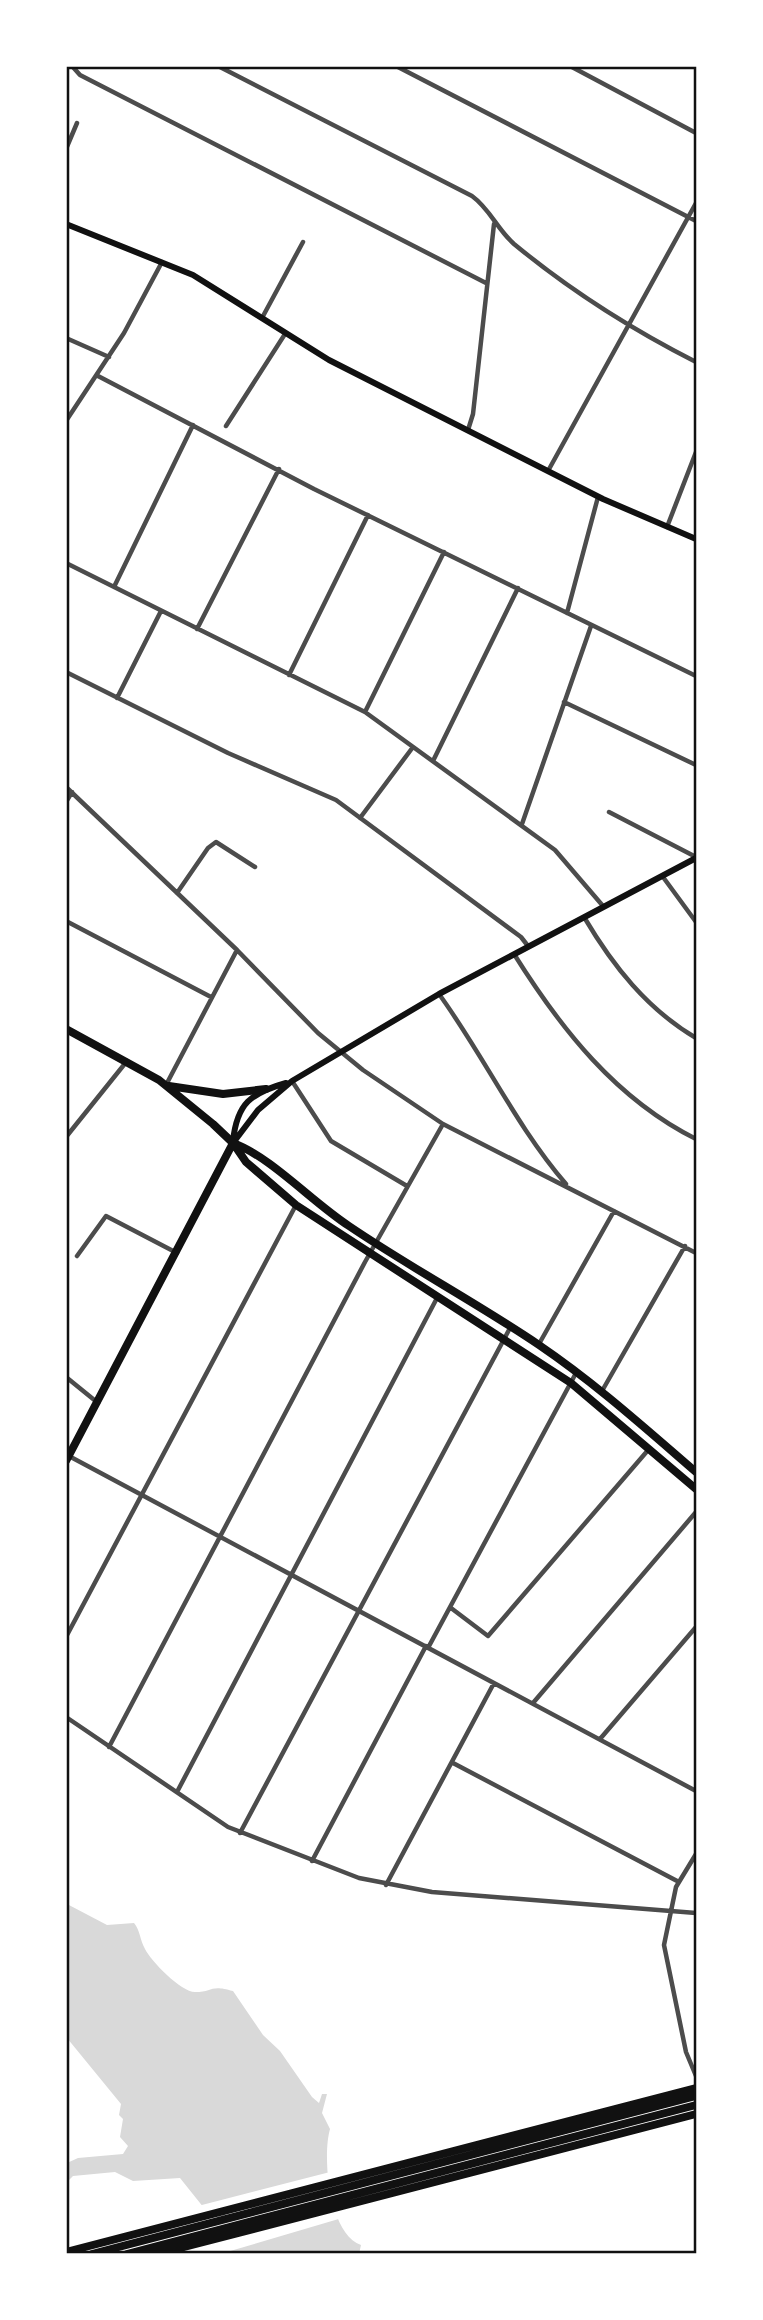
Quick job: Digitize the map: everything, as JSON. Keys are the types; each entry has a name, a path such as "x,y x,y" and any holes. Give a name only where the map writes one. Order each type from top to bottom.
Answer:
{"highway":[{"path":"66,1029 128,1060 166,1085 233,1143 246,1162 296,1205 369,1255 438,1296 571,1383 696,1489"},
{"path":"166,1085 223,1094 266,1089"},
{"path":"233,1143 253,1150 308,1198 376,1244 538,1345 602,1391 696,1472"},
{"path":"68,1457 233,1143"},
{"path":"675,2106 696,2088"},
{"path":"92,2253 174,2236 362,2188 675,2106 696,2096"},
{"path":"127,2253 174,2236 675,2106 696,2105"},
{"path":"675,2106 696,2114"},
{"path":"68,2251 174,2236"},
{"path":"157,2253 174,2236"}],"main road":[{"path":"66,224 201,280 285,334 467,431 598,497 696,539"},
{"path":"233,1143 258,1110 292,1081 439,994 696,858"},
{"path":"233,1143 236,1116 251,1098 266,1089 292,1081"}],"street":[{"path":"72,66 80,75 486,283"},
{"path":"218,66 472,196 526,253 629,327 696,362"},
{"path":"396,66 696,221"},
{"path":"570,66 696,133"},
{"path":"66,149 77,123"},
{"path":"548,472 696,203"},
{"path":"467,431 473,414 495,223"},
{"path":"262,319 303,242"},
{"path":"66,421 98,376 162,262"},
{"path":"226,426 285,334"},
{"path":"66,338 109,357"},
{"path":"98,376 368,515 696,676"},
{"path":"114,587 192,425"},
{"path":"667,527 696,452"},
{"path":"197,629 279,469"},
{"path":"567,613 598,497"},
{"path":"289,675 368,515"},
{"path":"365,712 444,552"},
{"path":"66,563 365,712 555,850 603,906"},
{"path":"433,761 518,588"},
{"path":"117,698 161,611"},
{"path":"522,824 591,626"},
{"path":"66,672 228,753 315,789 360,818 521,937 528,946"},
{"path":"564,702 696,765"},
{"path":"360,818 413,747"},
{"path":"66,787 237,950 318,1033 342,1052 443,1124 696,1252"},
{"path":"66,802 72,792"},
{"path":"609,812 696,858"},
{"path":"177,893 208,848 216,842 255,867"},
{"path":"663,877 696,922"},
{"path":"583,916 608,957 638,992 664,1017 696,1038"},
{"path":"66,921 211,997"},
{"path":"166,1085 237,950"},
{"path":"514,954 551,1013 596,1064 634,1098 696,1139"},
{"path":"439,994 476,1047 534,1143 569,1188"},
{"path":"66,1137 128,1060"},
{"path":"292,1081 331,1141 408,1186"},
{"path":"109,1747 369,1255 443,1124"},
{"path":"66,1637 296,1205"},
{"path":"538,1345 614,1211"},
{"path":"77,1255 106,1216 177,1254"},
{"path":"602,1391 685,1247"},
{"path":"177,1792 438,1296"},
{"path":"240,1833 510,1327"},
{"path":"312,1861 577,1373"},
{"path":"66,1377 98,1403"},
{"path":"451,1608 488,1636 650,1448"},
{"path":"68,1457 696,1791"},
{"path":"533,1703 696,1512"},
{"path":"600,1739 696,1627"},
{"path":"386,1885 494,1683"},
{"path":"66,1717 240,1833 312,1861 386,1885 432,1892 696,1913"},
{"path":"453,1763 679,1882"},
{"path":"696,1854 679,1882 670,1911 664,1953 686,2052 696,2076"}],"shaded area":[{"path":"67,1904 107,1925 134,1923 153,1961 189,1991 201,1992 220,1988 233,1991 263,2035 280,2051 312,2097 319,2103 322,2094 327,2094 322,2113 330,2129 327,2157 330,2193 342,2226 350,2238 361,2245 359,2254 208,2253 204,2208 180,2178 133,2181 115,2172 73,2176 67,2182 67,2163 78,2158 123,2154 128,2146 120,2137 123,2119 119,2115 121,2104 67,2038"}],"pier":[{"path":"330,2172 342,2218 220,2254 204,2254 204,2220 198,2206"}]}
